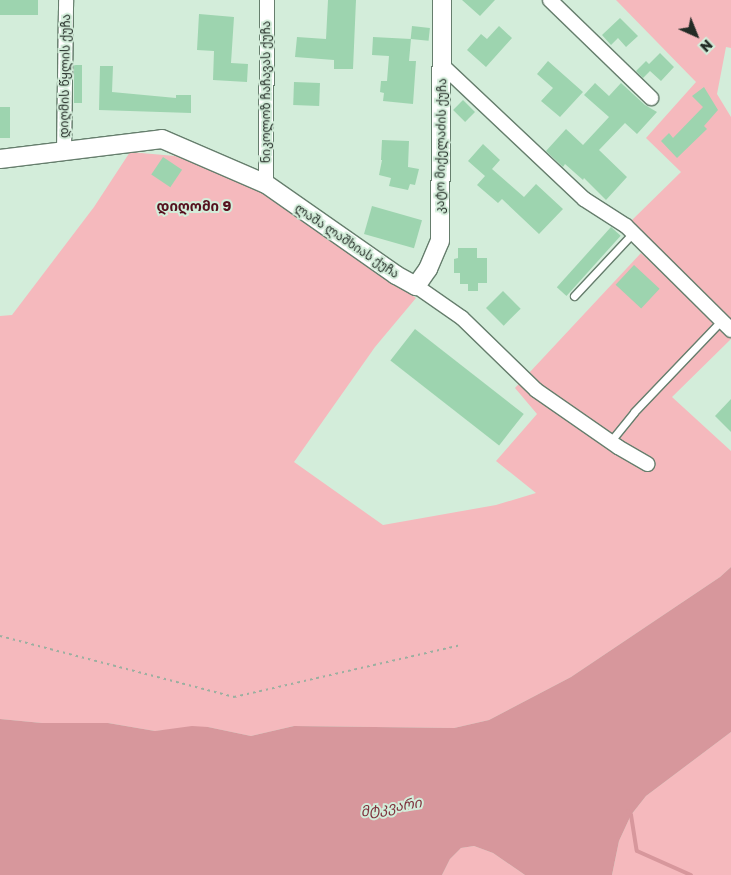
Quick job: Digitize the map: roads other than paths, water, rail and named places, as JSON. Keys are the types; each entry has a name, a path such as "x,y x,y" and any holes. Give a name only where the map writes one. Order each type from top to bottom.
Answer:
{"street":[{"name":"დიღმის წყლის ქუჩა","path":"64,152 66,0"},
{"name":"ნიკოლოზ ჩაჩავას ქუჩა","path":"266,184 267,0"},
{"name":"კატო მიქელაძის ქუჩა","path":"416,286 428,269 440,242 442,0"},
{"path":"550,0 651,98"},
{"path":"442,66 584,199 626,226 726,326"},
{"name":"ლაშა ლაშხიას ქუჩა","path":"0,159 162,139 266,184 396,275 416,286 462,318 536,390 610,442 648,464"}],"lane":[{"path":"574,296 633,233"},
{"path":"610,442 634,412 726,326"}],"water":[{"name":"მტკვარი","path":"731,567 731,732 646,796 631,815 619,841 612,875 525,875 493,853 474,846 461,848 450,859 442,875 0,875 0,719 42,723 108,723 155,731 192,726 208,727 251,736 294,726 454,728 489,720 571,677 720,577"}],"waterway":[{"path":"628,811 631,815 637,851 691,875"}],"district":[{"name":"დიღომი 9","path":"194,206"}]}
